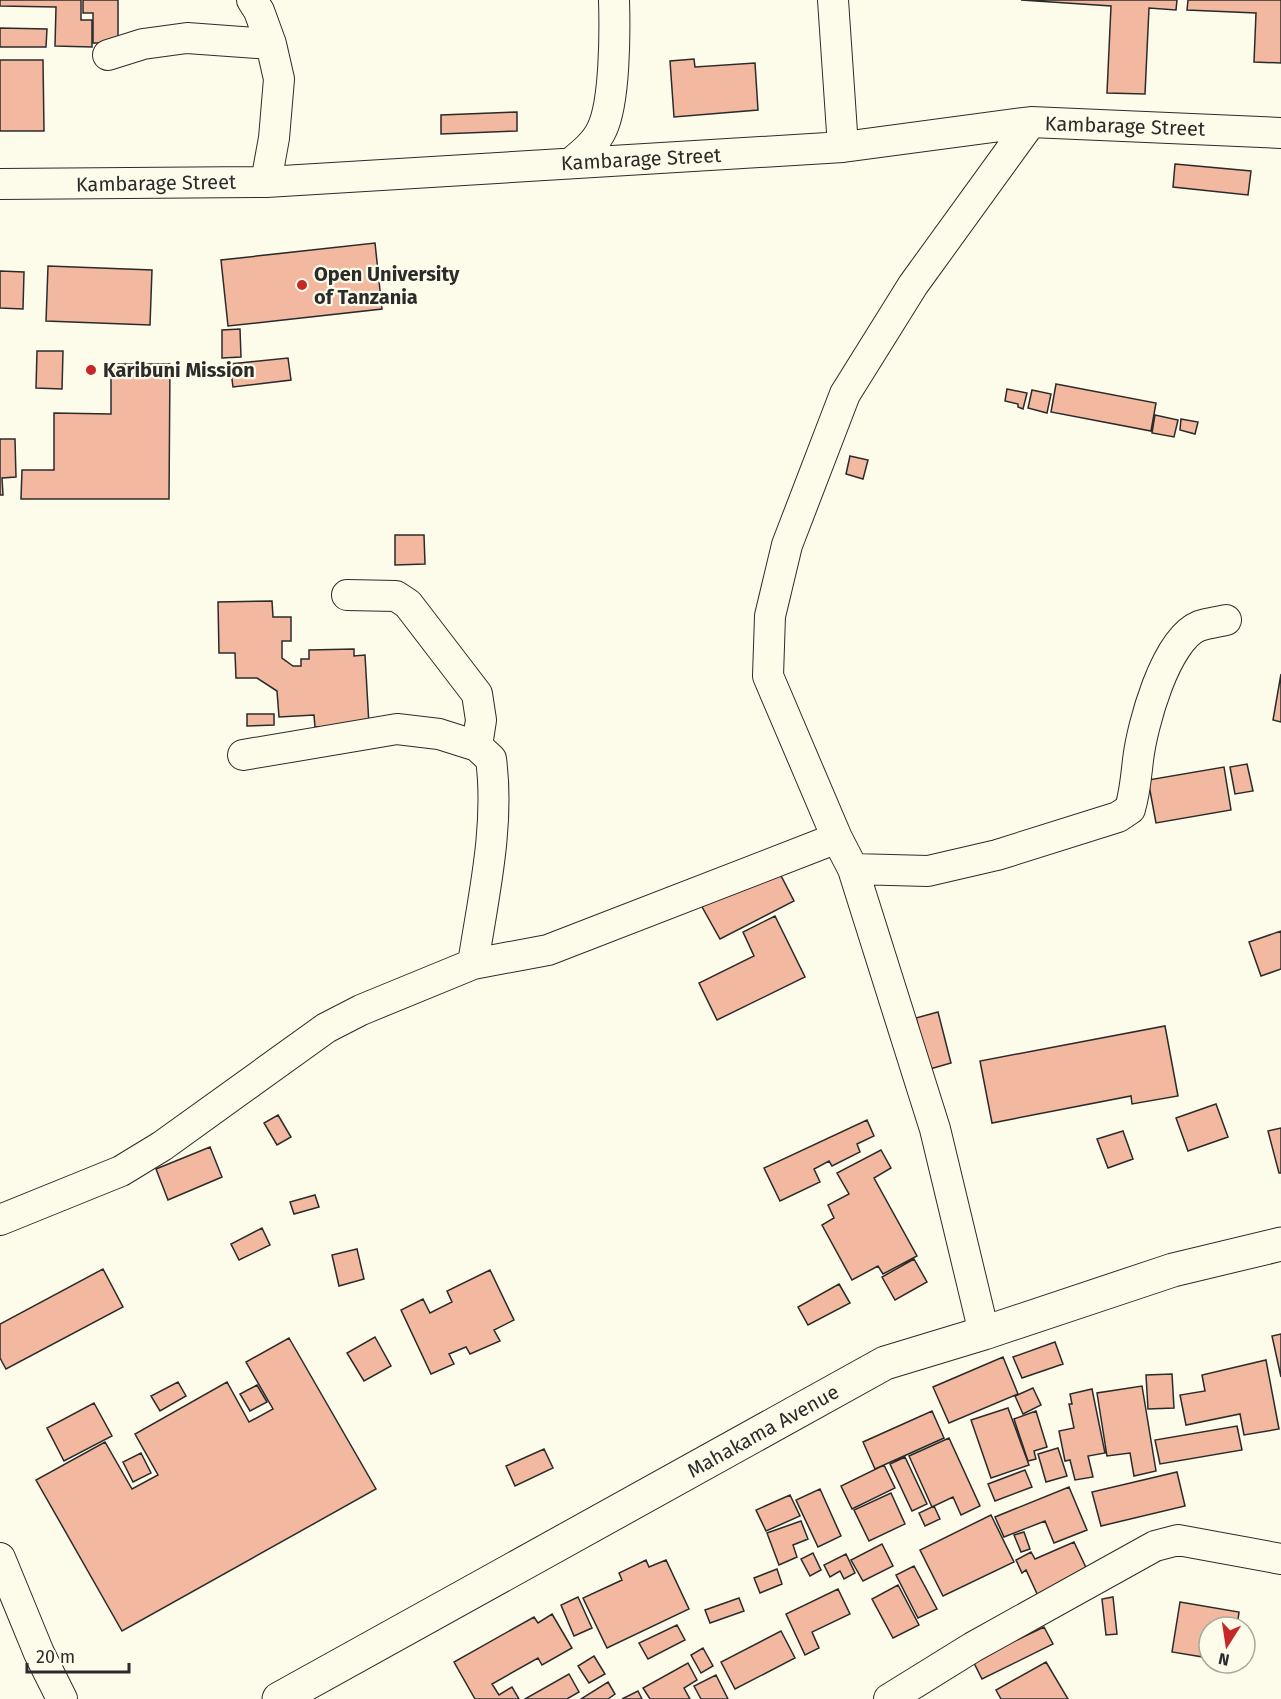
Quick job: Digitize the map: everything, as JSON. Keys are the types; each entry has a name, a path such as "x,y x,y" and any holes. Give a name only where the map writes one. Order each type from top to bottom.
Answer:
{"street":[{"path":"252,0 259,11 271,44 279,79 266,182"},
{"path":"833,0 843,147"},
{"path":"571,163 586,151 602,131 609,107 616,3"},
{"path":"108,55 143,44 187,38 271,44"},
{"path":"984,1334 935,1130 853,869 837,838 768,676 770,616 787,545 845,394 913,285 1031,122"},
{"name":"Kambarage Street","path":"0,184 266,182 843,147 1031,122 1281,132"},
{"path":"347,595 396,596 408,604 477,694 481,720 477,746"},
{"path":"853,869 928,871 997,855 1119,817 1130,809 1146,723 1157,686 1181,640 1198,626 1226,620"},
{"path":"243,755 397,729 439,734 477,746 491,759 494,781 487,869 473,964"},
{"path":"0,1220 121,1171 162,1146 326,1028 361,1010 473,964 548,950 837,838"},
{"name":"Mahakama Avenue","path":"279,1699 885,1363 984,1334 1173,1270 1281,1244"},
{"path":"889,1699 973,1647 1155,1546 1178,1540 1281,1559"},
{"path":"0,1558 39,1653 62,1699"}],"building":[{"path":"0,0 81,0 81,20 92,20 92,47 55,46 56,7 0,6"},
{"path":"83,0 118,0 118,43 93,43 93,13 83,13"},
{"path":"1021,0 1177,0 1176,10 1149,8 1145,94 1107,93 1111,6"},
{"path":"1188,0 1281,0 1281,63 1254,62 1256,13 1187,10"},
{"path":"0,28 47,29 46,47 0,47"},
{"path":"694,59 695,67 755,63 758,110 674,117 670,61"},
{"path":"0,60 43,60 44,131 0,131"},
{"path":"517,112 517,131 441,134 441,115"},
{"path":"1175,164 1251,171 1248,195 1173,187"},
{"name":"Open University of Tanzania","path":"375,243 382,309 228,326 221,260"},
{"path":"48,266 152,270 150,325 46,321"},
{"path":"0,271 24,272 23,309 0,308"},
{"path":"240,329 241,357 222,358 222,330"},
{"path":"37,351 63,351 62,389 36,388"},
{"path":"288,358 291,380 233,387 230,364"},
{"path":"111,364 170,364 169,499 21,499 22,470 54,470 54,413 111,414"},
{"path":"1056,384 1156,403 1151,431 1051,412"},
{"path":"1007,389 1027,393 1023,409 1018,407 1018,404 1005,401"},
{"path":"1032,390 1051,394 1047,413 1028,408"},
{"path":"1155,415 1178,420 1174,437 1152,433"},
{"path":"1181,419 1198,422 1195,434 1180,430"},
{"path":"0,439 15,439 16,477 2,478 3,495 0,495"},
{"path":"850,456 868,460 863,479 846,474"},
{"path":"395,535 424,535 425,564 395,565"},
{"path":"272,601 273,617 291,617 291,641 282,641 282,658 293,666 301,666 301,659 309,659 309,650 354,649 354,656 365,655 369,725 315,727 314,715 279,717 277,691 257,678 236,678 235,653 219,653 218,602"},
{"path":"1281,674 1281,722 1273,720"},
{"path":"247,714 274,714 274,725 247,726"},
{"path":"1247,764 1253,791 1235,794 1230,767"},
{"path":"1224,767 1231,810 1156,823 1148,780"},
{"path":"776,866 794,901 720,939 701,905"},
{"path":"775,916 805,977 717,1020 699,983 754,956 743,932"},
{"path":"1281,931 1281,969 1261,976 1249,942"},
{"path":"938,1012 951,1063 930,1069 916,1018"},
{"path":"1165,1026 1178,1096 1132,1104 1131,1096 992,1123 980,1061"},
{"path":"1216,1104 1228,1137 1188,1151 1176,1118"},
{"path":"278,1115 291,1137 277,1145 264,1123"},
{"path":"867,1120 874,1136 857,1144 860,1152 832,1166 829,1161 814,1169 820,1182 780,1201 764,1168"},
{"path":"1281,1128 1281,1173 1279,1173 1268,1131"},
{"path":"1123,1131 1133,1159 1108,1168 1097,1139"},
{"path":"210,1147 222,1177 168,1200 156,1169"},
{"path":"881,1150 891,1168 874,1178 917,1256 883,1274 878,1266 852,1280 822,1225 834,1218 828,1205 849,1194 837,1173"},
{"path":"315,1195 319,1207 294,1214 290,1202"},
{"path":"262,1228 270,1245 239,1260 231,1244"},
{"path":"357,1249 364,1279 339,1286 332,1255"},
{"path":"914,1259 927,1282 895,1300 882,1277"},
{"path":"103,1269 123,1307 6,1369 0,1358 0,1324"},
{"path":"490,1270 514,1320 494,1330 500,1341 470,1354 466,1347 449,1354 454,1364 431,1374 401,1310 423,1299 430,1313 452,1302 447,1291"},
{"path":"839,1284 850,1303 808,1325 798,1307"},
{"path":"1281,1334 1281,1377 1272,1336"},
{"path":"375,1337 391,1366 364,1381 347,1353"},
{"path":"289,1338 376,1489 122,1631 36,1480 105,1442 132,1489 158,1475 135,1434 227,1382 249,1422 273,1409 246,1362"},
{"path":"1055,1342 1063,1364 1022,1378 1013,1357"},
{"path":"1003,1357 1018,1394 949,1423 933,1387"},
{"path":"1266,1360 1279,1429 1244,1435 1240,1414 1186,1425 1180,1395 1205,1391 1202,1375"},
{"path":"1172,1374 1174,1408 1148,1409 1146,1375"},
{"path":"178,1382 186,1396 160,1411 151,1396"},
{"path":"257,1385 267,1402 250,1411 240,1394"},
{"path":"1142,1386 1156,1471 1134,1476 1130,1453 1107,1456 1097,1393"},
{"path":"1033,1388 1041,1405 1023,1414 1015,1396"},
{"path":"1092,1389 1105,1453 1088,1456 1093,1477 1075,1480 1070,1460 1065,1461 1059,1431 1074,1428 1069,1404 1072,1404 1070,1394"},
{"path":"94,1403 112,1436 64,1461 47,1428"},
{"path":"1008,1408 1029,1465 991,1478 971,1420"},
{"path":"932,1411 944,1438 875,1469 863,1442"},
{"path":"1036,1411 1047,1447 1034,1451 1036,1459 1028,1461 1014,1419"},
{"path":"1237,1426 1242,1450 1160,1464 1155,1440"},
{"path":"949,1438 980,1506 961,1515 953,1497 932,1507 909,1456"},
{"path":"1058,1448 1067,1476 1046,1482 1038,1454"},
{"path":"544,1449 553,1468 515,1486 506,1466"},
{"path":"141,1453 151,1473 133,1482 123,1462"},
{"path":"905,1457 927,1504 912,1511 890,1464"},
{"path":"884,1465 895,1488 852,1509 841,1486"},
{"path":"1025,1470 1032,1487 995,1501 988,1484"},
{"path":"1177,1472 1185,1506 1101,1526 1092,1492"},
{"path":"1069,1487 1087,1530 1054,1543 1045,1521 1004,1537 995,1517"},
{"path":"820,1489 841,1536 818,1547 796,1500"},
{"path":"891,1493 905,1524 869,1541 854,1510"},
{"path":"790,1495 800,1516 766,1531 756,1510"},
{"path":"934,1506 940,1519 925,1526 919,1513"},
{"path":"991,1515 1014,1562 943,1596 920,1550"},
{"path":"801,1521 808,1539 793,1545 797,1557 779,1565 767,1533"},
{"path":"1024,1532 1030,1549 1021,1552 1014,1535"},
{"path":"1074,1542 1089,1574 1039,1598 1026,1570 1022,1573 1016,1560 1031,1552 1035,1559"},
{"path":"882,1544 893,1566 863,1581 851,1560"},
{"path":"813,1553 821,1570 810,1576 801,1559"},
{"path":"846,1554 855,1573 844,1579 840,1571 830,1577 824,1565"},
{"path":"646,1560 649,1567 666,1560 689,1609 607,1648 583,1598 622,1580 619,1573"},
{"path":"914,1566 937,1609 918,1618 896,1575"},
{"path":"777,1569 782,1584 760,1593 754,1578"},
{"path":"898,1585 919,1625 893,1638 872,1599"},
{"path":"838,1589 850,1614 812,1632 819,1648 805,1655 786,1614"},
{"path":"578,1597 592,1628 574,1636 561,1605"},
{"path":"1113,1597 1117,1634 1106,1635 1102,1599"},
{"path":"739,1598 744,1611 710,1623 705,1610"},
{"path":"1180,1602 1239,1612 1239,1615 1197,1615 1197,1656 1172,1652"},
{"path":"552,1614 572,1648 542,1665 538,1658 492,1684 499,1695 512,1687 519,1699 475,1699 454,1662 534,1617 538,1623"},
{"path":"677,1625 685,1640 648,1659 639,1643"},
{"path":"1044,1627 1053,1644 982,1679 973,1661"},
{"path":"781,1631 795,1658 735,1689 721,1662"},
{"path":"703,1648 713,1666 701,1673 691,1655"},
{"path":"594,1656 605,1674 589,1683 578,1666"},
{"path":"1046,1662 1068,1699 1001,1699 996,1690"},
{"path":"688,1663 697,1680 684,1688 690,1699 650,1699 643,1688"},
{"path":"569,1674 579,1692 567,1699 525,1699"},
{"path":"716,1675 728,1699 701,1699 694,1686"},
{"path":"608,1682 615,1694 608,1699 581,1699"},
{"path":"638,1691 642,1699 622,1699"}],"place":[{"name":"Open University of Tanzania","path":"302,285"},
{"name":"Karibuni Mission","path":"91,370"}]}
